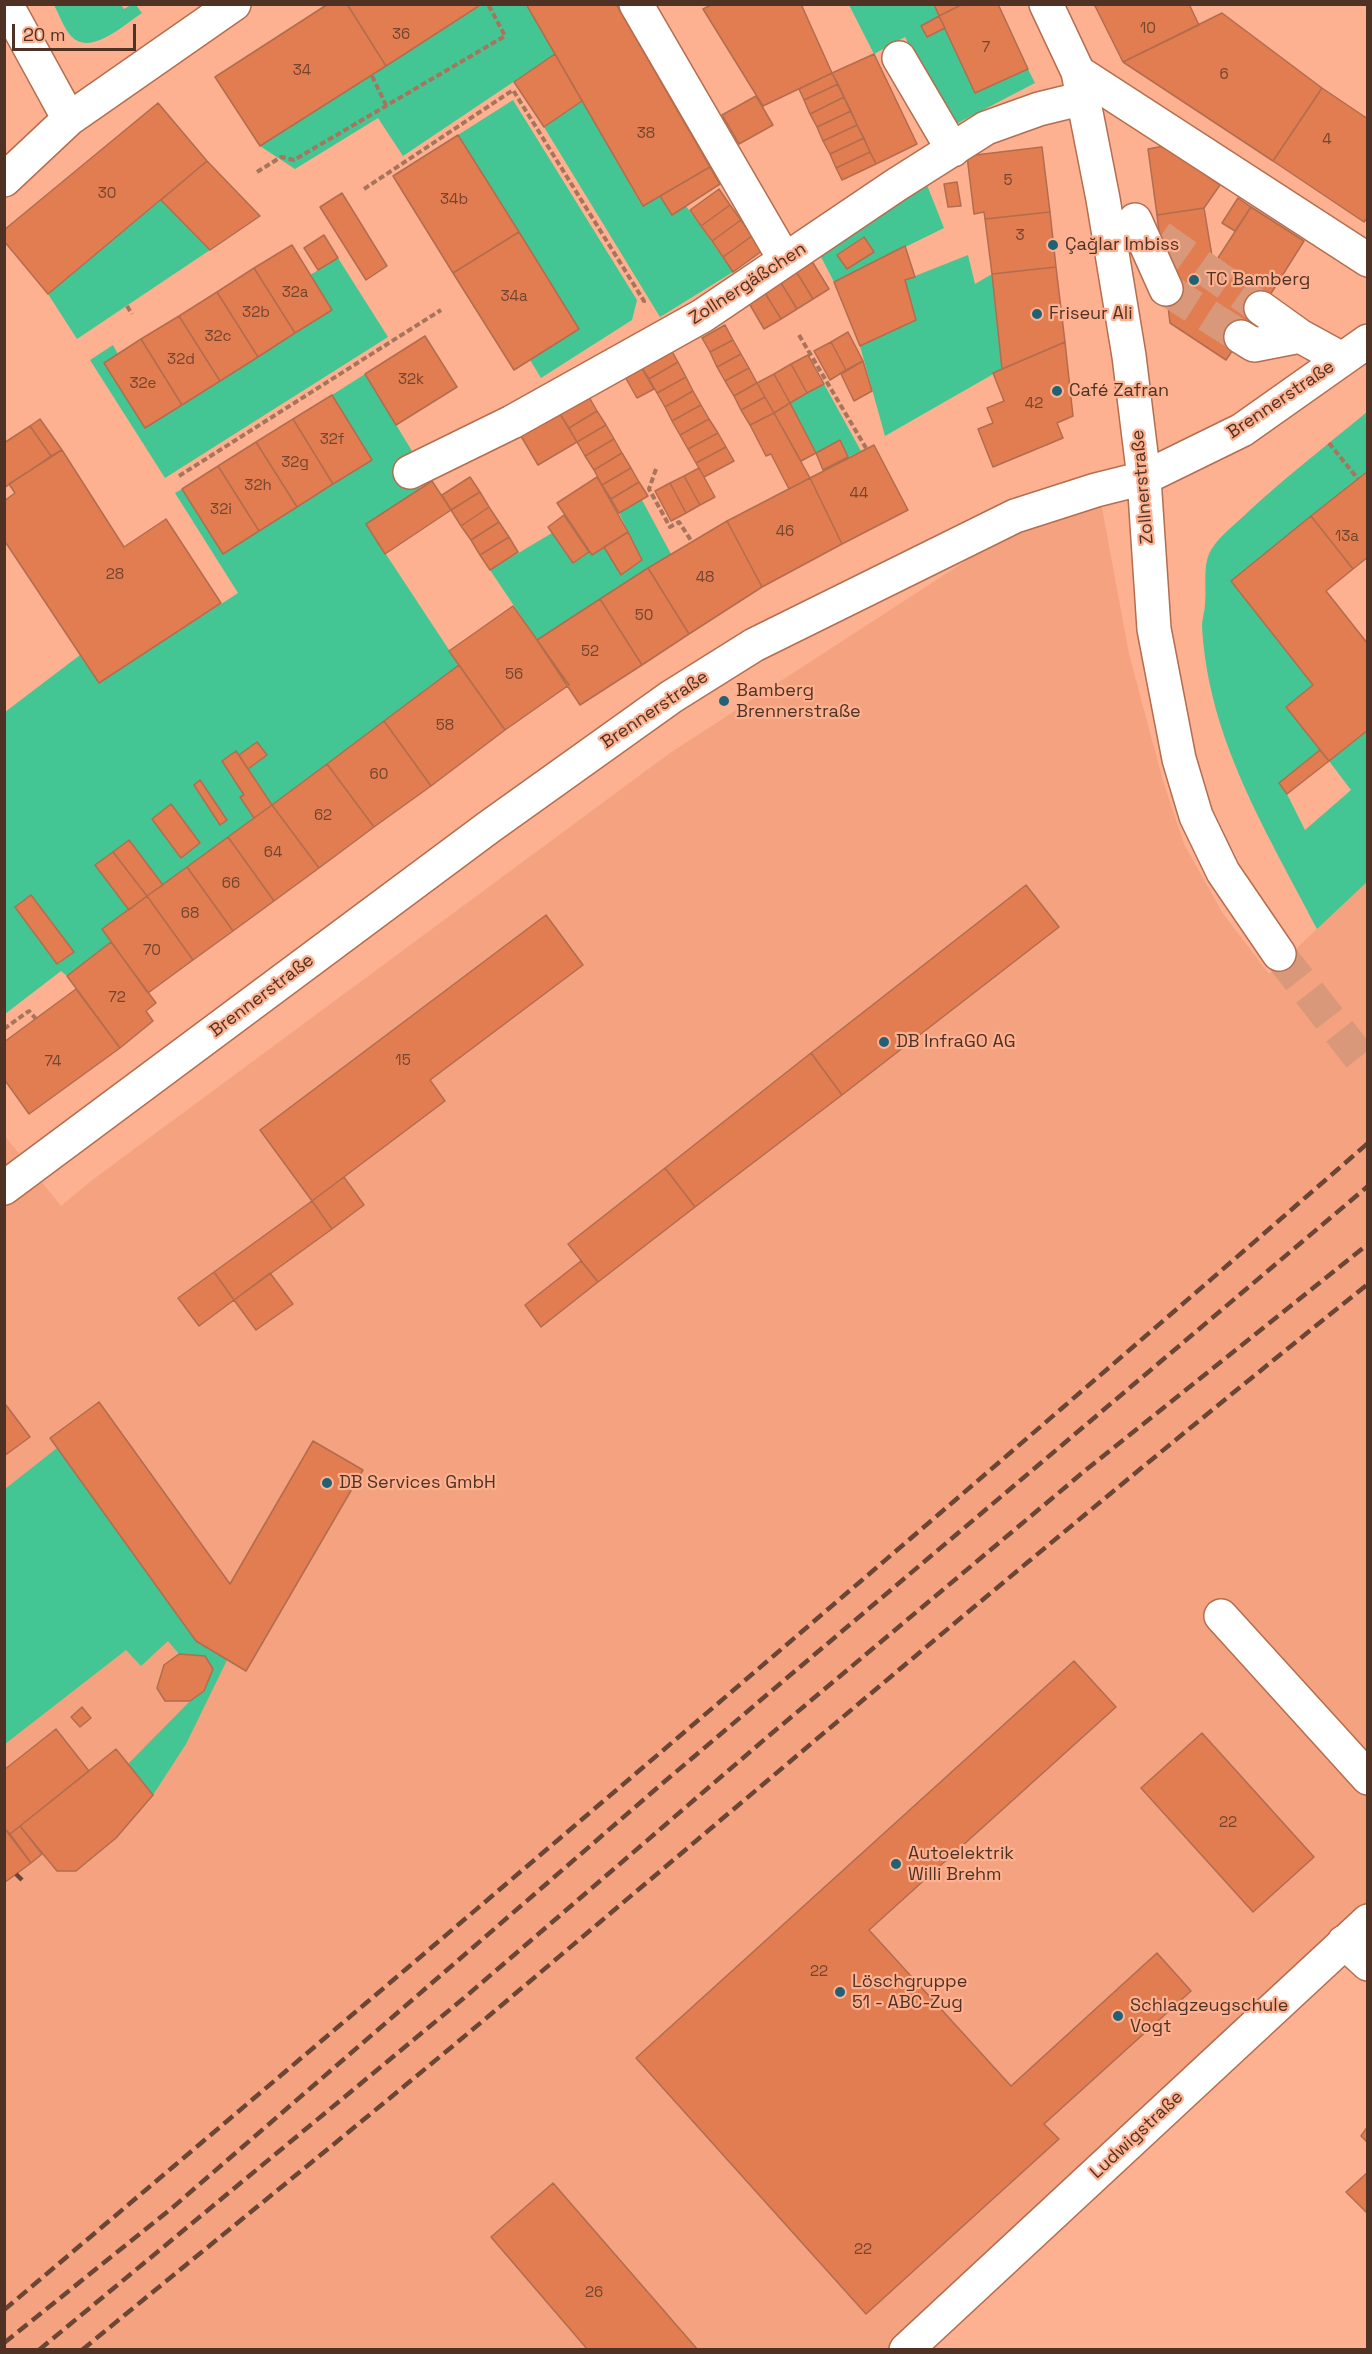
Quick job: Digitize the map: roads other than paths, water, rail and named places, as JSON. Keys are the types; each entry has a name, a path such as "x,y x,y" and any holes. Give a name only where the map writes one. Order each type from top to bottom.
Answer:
{"street":[{"path":"6,4 69,119"},
{"path":"4,180 69,119 234,4"},
{"path":"636,4 785,260"},
{"name":"Zollnerstraße","path":"1046,4 1081,85 1103,199 1129,356 1144,478 1154,629 1179,759 1196,816 1223,872 1279,954"},
{"path":"899,58 953,150"},
{"path":"1081,85 1368,260"},
{"name":"Zollnergäßchen","path":"410,472 512,422 702,316 986,128 1039,109 1081,85"},
{"path":"1103,199 1147,229 1166,289"},
{"path":"1261,308 1300,336 1355,350"},
{"path":"1241,337 1254,345 1300,336"},
{"name":"Brennerstraße","path":"4,1188 489,827 671,697 774,635 1015,516 1096,490 1144,478 1242,430 1355,350"},
{"path":"1221,1616 1368,1778"},
{"name":"Ludwigstraße","path":"906,2349 1356,1953 1368,1921"}],"tunnel":[{"path":"1160,237 1261,308"},
{"path":"1166,289 1241,337"},
{"path":"1279,954 1368,1068"}],"railway":[{"path":"4,2310 859,1583 1368,1143"},
{"path":"4,2343 172,2208 664,1782 1368,1186"},
{"path":"39,2350 464,1998 765,1739 1087,1469 1368,1244"},
{"path":"82,2350 484,2020 1034,1557 1368,1284"},
{"path":"16,1874 22,1880"}],"place":[{"name":"Çağlar Imbiss","path":"1053,245"},
{"name":"TC Bamberg","path":"1194,280"},
{"name":"Friseur Ali","path":"1037,314"},
{"name":"Café Zafran","path":"1057,391"},
{"name":"Bamberg Brennerstraße","path":"724,701"},
{"name":"DB InfraGO AG","path":"884,1042"},
{"name":"DB Services GmbH","path":"327,1483"},
{"name":"Autoelektrik Willi Brehm","path":"896,1864"},
{"name":"Löschgruppe 51 - ABC-Zug","path":"840,1992"},
{"name":"Schlagzeugschule Vogt","path":"1118,2016"}]}
